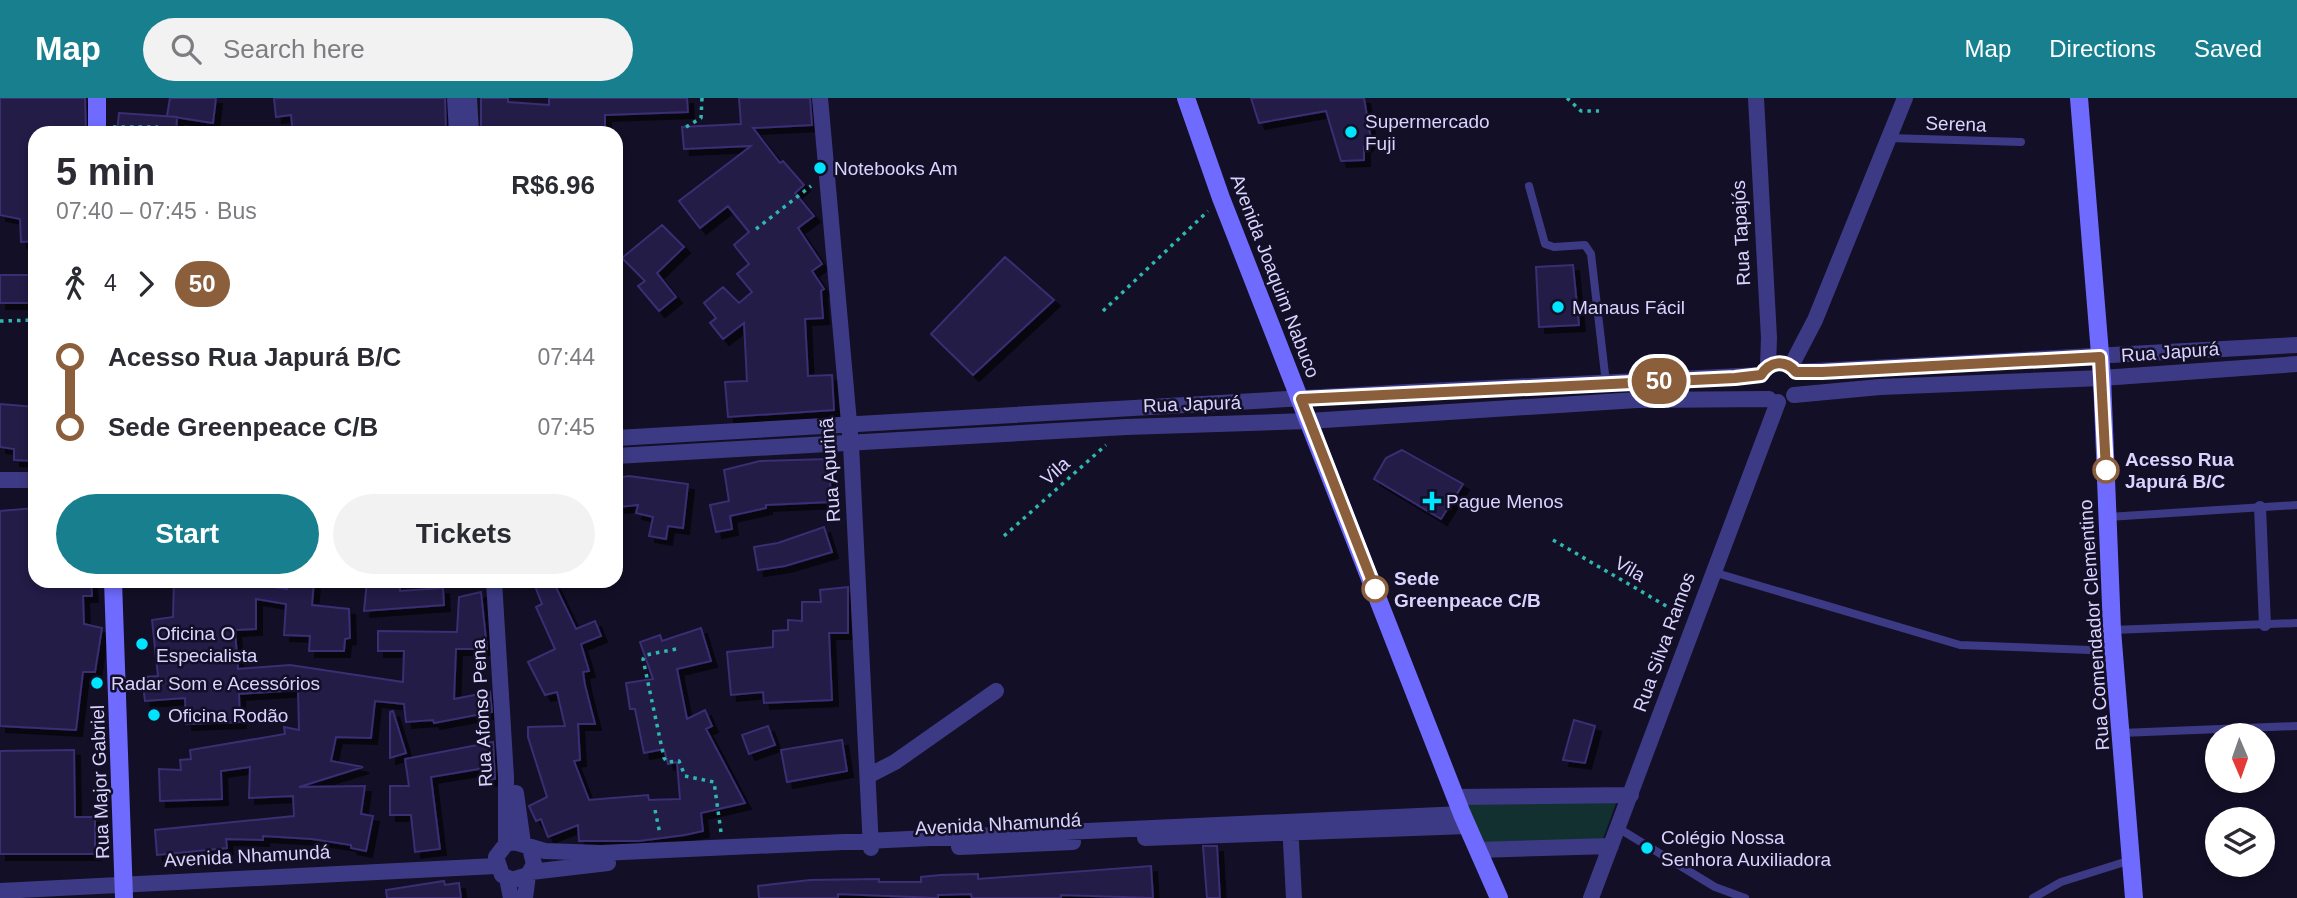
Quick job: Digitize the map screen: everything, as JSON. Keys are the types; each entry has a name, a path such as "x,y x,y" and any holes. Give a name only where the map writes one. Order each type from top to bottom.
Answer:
{"main road":[{"path":"97,98 97,126"},
{"name":"Avenida Joaquim Nabuco","path":"1186,98 1221,198 1477,850 1499,898"},
{"name":"Rua Comendador Clementino","path":"2079,98 2102,378 2112,631 2134,898"},
{"name":"Rua Major Gabriel","path":"114,588 124,890"}],"street":[{"path":"455,98 457,126"},
{"path":"469,98 471,126"},
{"name":"Rua Apurinã","path":"820,98 851,444 871,846"},
{"name":"Rua Tapajós","path":"1756,98 1764,371"},
{"path":"1793,369 1905,98"},
{"name":"Rua Japurá","path":"1793,369 2100,357 2297,345"},
{"path":"1779,362 1793,369 1799,380 1794,395 1774,400 1761,389 1764,371 1779,362"},
{"name":"Rua Japurá","path":"1794,395 1880,387 2102,378 2297,364"},
{"name":"Rua Japurá","path":"623,438 1606,383 1764,371"},
{"name":"Rua Japurá","path":"623,456 1125,427 1309,421 1651,399 1774,400"},
{"name":"Rua Silva Ramos","path":"1591,898 1774,400"},
{"path":"0,480 28,480"},
{"path":"2260,507 2264,625"},
{"name":"Rua Afonso Pena","path":"495,588 519,845"},
{"name":"Rua Afonso Pena","path":"504,588 510,759"},
{"path":"867,776 895,762 996,691"},
{"name":"Avenida Nhamundá","path":"529,873 628,862 871,846 1290,828 1631,794"},
{"path":"1290,828 1294,898"},
{"path":"511,898 496,857 519,845 534,855 526,898"},
{"name":"Avenida Nhamundá","path":"519,845 578,854 871,846"},
{"path":"1477,850 1611,846"},
{"path":"502,872 518,880 529,873"},
{"name":"Avenida Nhamundá","path":"0,891 124,890 502,872"}],"lane":[{"name":"Serena","path":"1889,138 2021,142"},
{"path":"1529,186 1545,244 1554,247 1585,245 1591,254 1606,383"},
{"path":"2108,517 2297,505"},
{"path":"1713,572 1960,645 2115,651"},
{"path":"2112,631 2297,623"},
{"path":"2121,733 2297,726"},
{"path":"1618,828 1715,887 1745,898"},
{"path":"2033,898 2061,882 2131,860"}],"path":[{"path":"687,127 701,118 702,98"},
{"path":"1567,98 1581,111 1599,111"},
{"path":"756,229 826,173"},
{"path":"1103,311 1221,198"},
{"path":"0,321 28,320"},
{"name":"Vila","path":"1004,536 1125,427"},
{"name":"Vila","path":"1553,540 1694,622"},
{"path":"676,649 646,655 643,659 663,758 667,762 679,761 685,776 714,782 723,848"},
{"path":"655,810 663,850"}],"green space":[{"path":"1619,795 1603,839 1481,845 1464,802"}],"building":[{"path":"0,98 85,98 86,126 28,126 28,242 21,242 20,219 0,215"},
{"path":"170,98 216,98 213,123 167,116"},
{"path":"274,98 445,98 446,126 292,126 291,115 276,117"},
{"path":"481,98 508,98 508,102 549,105 549,98 687,98 688,112 605,115 605,126 481,126"},
{"path":"739,98 810,98 812,125 753,128 780,163 783,161 804,185 795,193 814,216 798,228 822,264 812,271 824,289 821,291 823,318 805,319 808,376 832,375 834,410 728,417 725,382 747,381 744,323 723,339 710,323 716,318 704,303 723,287 739,303 752,292 737,274 749,264 734,245 749,232 728,206 700,228 679,201 751,146 684,149 682,127 741,124"},
{"name":"Supermercado Fuji","path":"1251,98 1364,98 1371,140 1364,147 1364,160 1341,161 1326,111 1259,123"},
{"path":"119,113 177,117 176,126 118,126"},
{"path":"662,225 684,247 657,273 676,297 659,311 638,286 645,281 623,257"},
{"path":"1005,257 1054,300 973,375 931,334"},
{"name":"Manaus Fácil","path":"1573,265 1579,325 1539,327 1536,267"},
{"path":"0,275 28,275 28,303 0,303"},
{"path":"0,404 28,406 28,461 14,460 14,449 0,447"},
{"name":"Pague Menos","path":"1402,450 1463,484 1441,519 1374,479 1386,458"},
{"path":"829,459 831,502 766,505 766,508 730,516 732,529 716,532 710,505 729,501 724,470 760,461"},
{"path":"623,477 688,484 683,528 668,526 666,539 649,536 653,517 636,513 638,505 623,507"},
{"path":"28,509 28,588 91,588 92,596 83,596 84,624 102,628 95,672 83,672 76,730 0,726 0,511"},
{"path":"824,527 832,552 785,566 758,570 754,547 778,543"},
{"path":"848,587 848,633 829,633 832,700 764,703 763,692 731,695 727,652 773,647 773,631 788,630 788,620 802,621 802,602 821,602 820,590"},
{"path":"174,588 313,588 312,605 349,609 350,638 345,639 344,651 309,651 310,636 284,635 286,604 256,599 256,629 235,630 238,669 290,665 403,682 404,651 378,651 378,631 457,632 459,597 481,592 487,649 456,649 454,699 490,692 492,712 434,723 433,720 406,722 404,704 375,701 371,738 336,737 331,761 363,767 299,787 365,786 361,814 373,816 366,851 351,848 351,845 312,839 263,836 263,840 226,839 227,848 157,855 155,830 294,816 293,796 249,798 250,767 221,771 222,799 160,801 159,769 181,770 180,760 191,759 190,750 285,734 284,727 299,730 298,690 239,694 240,722 186,724 185,698 145,701 142,677 158,676 152,620 173,617"},
{"path":"366,588 400,588 400,591 443,588 444,605 364,611"},
{"path":"536,588 556,588 576,629 595,621 601,636 581,644 589,671 583,672 595,724 578,724 580,760 574,761 589,800 648,795 649,800 680,799 677,762 668,764 664,749 644,753 635,709 630,709 626,683 653,679 640,642 660,635 662,641 701,628 711,661 677,669 687,719 705,710 712,726 706,729 745,803 701,813 703,831 685,835 639,841 579,841 578,825 548,837 541,819 536,821 529,806 547,797 528,737 528,727 565,726 557,692 545,695 528,662 555,649 536,607 542,604"},
{"path":"393,711 406,753 390,758 390,712"},
{"path":"1574,720 1595,726 1585,763 1563,760"},
{"path":"768,726 775,745 749,754 742,735"},
{"path":"842,740 847,771 787,782 781,750"},
{"path":"493,742 495,779 488,780 485,768 431,777 440,849 415,852 411,815 390,815 390,786 409,786 405,759"},
{"path":"74,750 75,817 95,817 95,854 0,854 0,751"},
{"path":"1203,846 1217,846 1220,898 1207,898"},
{"path":"1151,866 1153,898 1061,895 1061,898 972,898 971,894 938,895 938,898 838,894 838,898 759,898 758,886 810,880 879,879 879,882 921,882 921,877 941,875 978,874 978,879"},
{"path":"444,881 445,885 459,883 461,898 387,898 386,890"}],"bus line":[{"name":"50","path":"1375,589 1301,399 1735,378 1761,375 1768,366 1779,362 1791,366 1796,372 1850,372 2100,357 2106,470"}],"place":[{"name":"Supermercado Fuji","path":"1351,132"},
{"name":"Notebooks Am","path":"820,168"},
{"name":"Manaus Fácil","path":"1558,307"},
{"name":"Acesso Rua Japurá B/C","path":"2106,470"},
{"name":"Pague Menos","path":"1432,501"},
{"name":"Sede Greenpeace C/B","path":"1375,589"},
{"name":"Oficina O Especialista","path":"142,644"},
{"name":"Radar Som e Acessórios","path":"97,683"},
{"name":"Oficina Rodão","path":"154,715"},
{"name":"Colégio Nossa Senhora Auxiliadora","path":"1647,848"}]}
